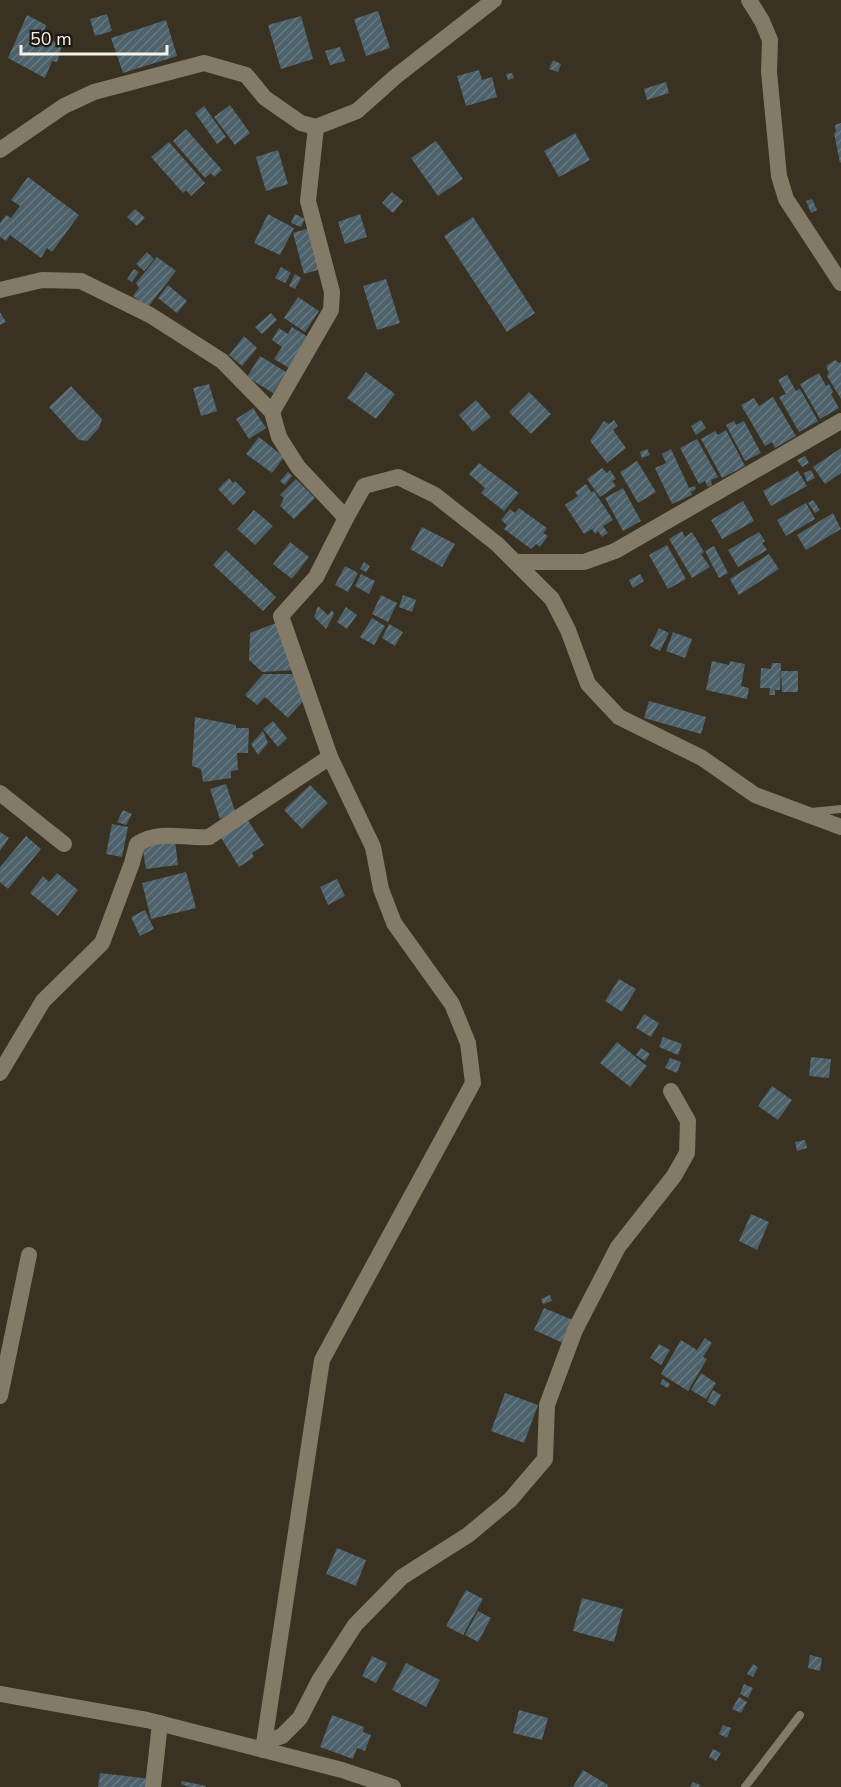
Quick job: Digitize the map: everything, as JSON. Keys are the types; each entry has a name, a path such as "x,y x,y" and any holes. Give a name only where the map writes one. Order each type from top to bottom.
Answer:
{"street":[{"path":"0,150 64,106 94,92 204,63 246,75 265,98 301,123 316,127 357,111 395,76 494,0"},
{"path":"749,0 770,40 769,72 773,116 779,176 784,192 799,221 841,283"},
{"path":"272,412 331,310 332,292 308,201 316,127"},
{"path":"0,290 42,280 81,281 150,315 222,361 272,412 279,437 298,467 346,518"},
{"path":"515,562 584,562 615,551 841,421"},
{"path":"264,1746 322,1360 473,1083 468,1043 452,1004 394,923 381,890 373,846 330,757 281,616 316,577 364,486 398,477 435,495 497,544 552,599 568,630 588,684 620,717 702,758 755,795 841,827"},
{"path":"0,1073 43,1000 102,943 137,844 147,838 167,834 209,837 330,757"},
{"path":"0,793 64,844"},
{"path":"264,1746 282,1736 300,1718 320,1679 355,1625 402,1577 468,1535 510,1500 545,1459 547,1405 575,1330 618,1247 674,1176 687,1153 688,1121 671,1091"},
{"path":"0,1396 29,1255"},
{"path":"0,1695 160,1723 264,1746 387,1786"},
{"path":"153,1787 160,1723"}],"lane":[{"path":"804,813 841,809"},
{"path":"745,1787 800,1715"}],"building":[{"path":"378,11 390,48 366,56 354,19"},
{"path":"107,14 112,31 95,36 90,19"},
{"path":"27,15 46,25 43,35 62,46 57,62 52,61 45,78 8,58"},
{"path":"301,16 313,59 281,69 268,25"},
{"path":"166,20 177,56 123,73 111,38"},
{"path":"340,47 345,61 330,65 325,51"},
{"path":"553,60 561,64 558,72 549,69"},
{"path":"479,70 482,80 492,77 497,97 466,106 457,76"},
{"path":"512,73 514,78 508,80 506,74"},
{"path":"666,82 669,93 647,100 644,89"},
{"path":"230,105 250,133 235,145 214,117"},
{"path":"204,106 226,137 217,144 195,113"},
{"path":"841,123 840,163 834,133 836,132 835,125"},
{"path":"186,129 222,170 214,177 211,173 205,178 173,141"},
{"path":"575,133 590,160 559,177 544,151"},
{"path":"436,141 463,179 438,196 411,158"},
{"path":"169,142 205,183 191,196 186,190 183,193 151,157"},
{"path":"278,150 288,184 266,191 256,157"},
{"path":"28,177 79,215 52,252 47,248 41,258 10,235 6,241 0,237 0,223 6,215 11,218 20,206 11,200"},
{"path":"392,192 403,201 393,213 382,203"},
{"path":"812,199 817,210 811,213 806,201"},
{"path":"135,209 145,218 137,226 127,217"},
{"path":"268,214 294,228 280,255 254,243"},
{"path":"295,214 305,219 301,227 291,223"},
{"path":"360,214 367,237 345,244 338,222"},
{"path":"473,217 535,313 507,332 444,236"},
{"path":"310,228 321,269 304,274 293,233"},
{"path":"147,252 154,259 144,271 136,264"},
{"path":"157,257 176,271 148,307 133,296 139,288 136,283"},
{"path":"281,267 291,273 285,283 275,278"},
{"path":"134,269 139,272 132,282 127,279"},
{"path":"295,274 301,278 295,289 289,286"},
{"path":"386,279 400,323 377,330 363,286"},
{"path":"168,285 187,301 177,313 158,298"},
{"path":"298,297 319,311 305,332 284,318"},
{"path":"0,312 6,322 0,325"},
{"path":"271,313 277,320 262,334 255,327"},
{"path":"292,327 308,337 289,368 274,359 282,347 272,340 279,328 288,334"},
{"path":"244,336 257,348 242,366 229,355"},
{"path":"260,356 286,372 273,393 247,377"},
{"path":"835,360 841,362 841,399 827,376 829,373 826,366"},
{"path":"366,372 395,394 376,419 347,398"},
{"path":"819,373 826,386 829,384 833,392 831,394 839,408 820,419 800,384"},
{"path":"787,375 796,391 800,389 818,421 799,432 779,397 786,394 778,380"},
{"path":"209,384 217,411 201,416 193,388"},
{"path":"71,386 102,419 99,428 87,441 79,440 49,407"},
{"path":"529,392 551,414 531,434 509,412"},
{"path":"773,397 796,436 775,448 772,442 765,446 741,405 754,398 759,406"},
{"path":"476,400 491,417 473,432 459,415"},
{"path":"253,408 266,428 249,439 236,419"},
{"path":"614,420 618,426 613,430 626,448 607,463 590,441 604,421 609,424"},
{"path":"701,420 706,428 696,435 691,426"},
{"path":"734,421 736,425 744,421 761,453 745,461 726,425"},
{"path":"726,430 745,466 722,478 701,439 715,431 718,435"},
{"path":"259,437 284,457 272,473 246,454"},
{"path":"697,439 718,477 711,480 712,485 708,487 705,481 699,484 680,448"},
{"path":"841,448 841,473 825,484 813,467"},
{"path":"647,449 650,455 642,458 640,452"},
{"path":"671,449 689,488 695,486 696,489 691,492 692,495 672,504 655,468 666,463 662,454"},
{"path":"805,456 809,463 802,467 797,460"},
{"path":"637,461 656,492 638,503 620,472"},
{"path":"479,463 519,493 504,511 481,493 485,488 469,474"},
{"path":"602,468 607,473 610,470 616,479 612,481 616,486 600,497 587,479"},
{"path":"811,470 815,478 807,482 804,473"},
{"path":"798,471 807,486 771,506 763,491"},
{"path":"288,472 292,476 285,485 280,481"},
{"path":"229,478 246,492 233,505 218,489"},
{"path":"296,479 315,498 294,519 280,506 284,498 280,495"},
{"path":"586,484 591,492 594,491 613,520 603,526 608,533 602,537 598,531 595,534 592,529 584,534 565,505 578,496 575,492"},
{"path":"623,488 641,521 623,531 605,498"},
{"path":"813,500 820,510 815,513 808,503"},
{"path":"743,501 754,521 722,539 711,520"},
{"path":"806,503 815,519 786,536 777,520"},
{"path":"519,508 547,528 543,533 548,536 540,547 536,544 531,549 504,529 507,525 501,520 510,509 515,513"},
{"path":"254,510 273,526 255,545 237,529"},
{"path":"833,513 841,529 806,550 797,535"},
{"path":"422,527 455,544 442,567 410,549"},
{"path":"682,531 685,537 692,532 704,552 701,554 710,567 692,578 669,539"},
{"path":"759,532 765,541 762,543 767,550 738,567 728,550"},
{"path":"290,542 309,557 292,579 273,564"},
{"path":"667,545 686,579 668,589 649,555"},
{"path":"714,546 728,573 719,578 705,551"},
{"path":"226,550 276,597 263,611 213,565"},
{"path":"769,554 779,569 739,595 730,579"},
{"path":"364,562 370,566 366,572 360,569"},
{"path":"345,566 358,573 348,592 335,585"},
{"path":"361,574 375,581 369,594 355,586"},
{"path":"640,574 644,581 633,588 629,580"},
{"path":"381,595 397,603 388,622 372,614"},
{"path":"403,595 416,600 412,612 399,607"},
{"path":"318,606 328,615 332,610 334,614 326,629 314,617"},
{"path":"346,607 357,615 347,629 337,622"},
{"path":"372,618 385,626 374,645 360,637"},
{"path":"276,623 295,670 262,672 249,660 250,633"},
{"path":"389,624 403,632 395,646 382,638"},
{"path":"659,628 669,633 660,651 650,646"},
{"path":"673,632 692,639 685,658 666,651"},
{"path":"712,661 729,665 730,661 745,664 741,686 749,688 747,699 706,690"},
{"path":"772,663 781,663 780,690 775,690 775,695 769,695 770,688 760,688 761,668 771,669"},
{"path":"781,671 798,671 798,692 782,692"},
{"path":"263,674 294,674 306,698 288,718 265,697 257,705 245,695"},
{"path":"649,701 706,717 701,734 644,718"},
{"path":"195,717 236,725 236,728 249,728 248,753 237,753 238,770 231,771 231,778 203,782 201,769 192,766"},
{"path":"273,721 287,738 278,747 263,729"},
{"path":"263,731 268,743 258,755 251,744"},
{"path":"226,784 236,814 220,819 210,789"},
{"path":"310,785 328,803 302,829 284,810"},
{"path":"123,810 132,814 126,825 117,822"},
{"path":"247,819 264,845 252,853 254,857 239,867 220,836"},
{"path":"112,824 128,827 122,857 106,854"},
{"path":"0,832 9,838 0,851"},
{"path":"26,836 41,849 8,889 0,882 0,867"},
{"path":"175,840 178,865 146,869 142,845"},
{"path":"186,872 196,908 151,919 142,883"},
{"path":"57,873 78,890 58,916 30,893 43,876 49,882"},
{"path":"337,879 345,896 328,905 320,887"},
{"path":"145,910 154,929 140,936 131,917"},
{"path":"619,979 636,989 622,1012 605,1001"},
{"path":"644,1014 659,1023 651,1037 636,1028"},
{"path":"663,1037 682,1044 678,1055 659,1047"},
{"path":"617,1042 647,1066 630,1087 600,1063"},
{"path":"641,1048 650,1054 645,1061 636,1055"},
{"path":"811,1057 831,1059 829,1078 809,1076"},
{"path":"670,1058 681,1062 677,1073 665,1068"},
{"path":"772,1086 792,1100 778,1120 758,1106"},
{"path":"805,1140 807,1148 797,1151 795,1142"},
{"path":"751,1214 769,1222 757,1250 739,1241"},
{"path":"550,1295 552,1301 543,1304 541,1299"},
{"path":"544,1308 573,1320 563,1343 534,1330"},
{"path":"705,1338 712,1343 703,1357 707,1359 688,1391 661,1374 681,1340 697,1350"},
{"path":"659,1344 670,1350 661,1365 650,1358"},
{"path":"701,1373 716,1383 706,1399 691,1390"},
{"path":"663,1379 670,1384 668,1388 660,1384"},
{"path":"713,1390 721,1395 715,1406 707,1402"},
{"path":"505,1393 538,1405 524,1443 491,1431"},
{"path":"337,1548 366,1560 356,1586 326,1574"},
{"path":"466,1590 483,1599 463,1635 446,1626"},
{"path":"582,1598 623,1609 614,1642 573,1631"},
{"path":"478,1611 491,1618 478,1642 465,1635"},
{"path":"810,1655 822,1658 820,1671 808,1668"},
{"path":"372,1656 387,1663 376,1683 362,1676"},
{"path":"406,1663 440,1680 426,1707 392,1690"},
{"path":"753,1664 758,1667 753,1677 747,1674"},
{"path":"744,1684 753,1688 748,1698 740,1694"},
{"path":"739,1697 747,1702 741,1713 732,1709"},
{"path":"519,1710 548,1718 542,1740 513,1733"},
{"path":"332,1715 364,1727 363,1732 371,1735 365,1751 357,1748 353,1759 320,1747"},
{"path":"723,1725 731,1728 727,1738 719,1734"},
{"path":"713,1749 721,1753 716,1761 709,1757"},
{"path":"583,1770 608,1785 607,1787 573,1787"},
{"path":"100,1773 151,1779 151,1787 98,1787"},
{"path":"182,1781 206,1787 189,1787 181,1784"},
{"path":"693,1782 700,1785 699,1787 690,1787"}]}
